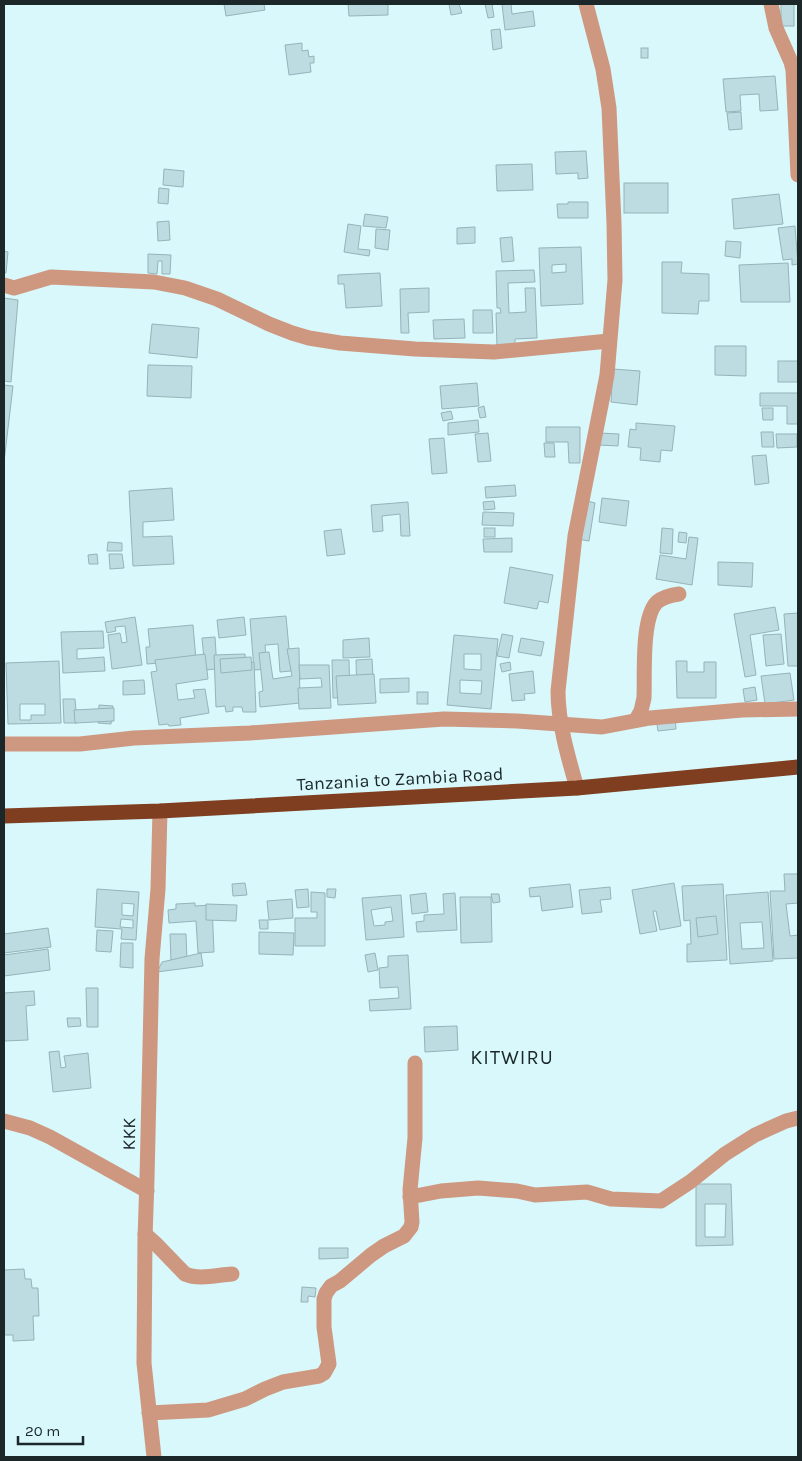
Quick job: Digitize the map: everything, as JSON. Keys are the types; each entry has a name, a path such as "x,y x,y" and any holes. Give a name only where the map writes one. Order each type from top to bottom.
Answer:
{"highway":[{"name":"Tanzania to Zambia Road","path":"4,816 160,811 577,788 798,767"}],"street":[{"path":"577,788 565,743 558,707 558,691 575,536 607,375 615,280 609,108 603,68 586,4"},
{"path":"771,4 776,28 793,70 798,175"},
{"path":"4,285 14,288 51,277 154,282 185,288 217,299 292,334 340,343 415,350 494,352 609,342"},
{"path":"636,720 641,711 644,698 648,617 658,601 679,594"},
{"path":"4,744 80,744 134,738 278,731 444,719 517,721 602,727 636,720 742,710 798,708"},
{"name":"KKK","path":"154,1457 144,1363 145,1234 152,959 158,889 160,811"},
{"path":"150,1413 208,1410 234,1402 283,1382 312,1378 324,1373 329,1364 324,1327 324,1299 326,1293 331,1286 340,1281 371,1255 408,1232 412,1222 410,1197 415,1138 415,1063"},
{"path":"410,1197 441,1191 478,1188 517,1190 535,1195 587,1192 611,1199 661,1201 754,1135 773,1126 798,1118"},
{"path":"4,1121 30,1128 50,1137 147,1191"},
{"path":"145,1234 185,1274 199,1277 232,1274"}],"building":[{"path":"224,4 264,4 265,10 226,16"},
{"path":"348,4 388,4 388,15 349,16"},
{"path":"449,4 459,4 462,13 451,15"},
{"path":"485,4 492,4 494,17 488,18"},
{"path":"502,4 511,4 512,14 533,11 535,26 505,30"},
{"path":"781,4 794,4 794,26 781,26"},
{"path":"500,29 502,48 493,50 491,30"},
{"path":"302,43 302,51 308,50 309,57 314,56 314,63 310,63 311,72 289,75 285,45"},
{"path":"641,48 648,48 648,58 641,58"},
{"path":"775,76 778,110 760,111 759,94 740,95 741,111 726,112 723,79"},
{"path":"741,112 742,129 729,130 727,113"},
{"path":"586,151 588,178 578,179 578,173 556,174 555,152"},
{"path":"532,164 533,190 497,191 496,165"},
{"path":"164,169 184,171 183,187 163,185"},
{"path":"624,183 668,183 668,213 624,213"},
{"path":"159,188 169,189 168,204 158,203"},
{"path":"779,194 783,224 734,229 732,199"},
{"path":"568,202 588,202 588,218 558,218 557,204 568,204"},
{"path":"365,214 388,217 386,228 363,226"},
{"path":"169,221 170,240 158,241 157,222"},
{"path":"348,224 361,226 358,249 370,250 369,256 344,252"},
{"path":"795,226 798,264 792,265 792,259 783,260 778,228"},
{"path":"475,227 475,243 457,244 457,228"},
{"path":"376,229 390,230 388,250 375,248"},
{"path":"512,237 514,261 502,262 500,238"},
{"path":"726,241 741,242 740,258 725,256"},
{"path":"581,247 583,304 541,306 539,248","holes":["566,264 566,272 552,273 552,265"]},
{"path":"4,251 8,252 6,273 4,273"},
{"path":"148,254 171,255 170,274 162,274 162,261 158,261 157,274 148,273"},
{"path":"662,262 682,262 681,273 709,274 709,301 699,301 698,314 662,313"},
{"path":"788,263 790,302 741,302 739,265"},
{"path":"534,270 535,282 508,283 509,313 526,312 525,288 535,288 537,338 515,339 515,347 497,347 496,313 501,313 500,308 497,308 496,271"},
{"path":"380,273 382,306 346,308 344,284 338,284 338,275"},
{"path":"429,288 429,312 408,313 409,333 401,333 400,289"},
{"path":"4,298 18,300 11,382 4,381"},
{"path":"473,310 492,310 493,333 473,333"},
{"path":"464,319 465,338 434,339 433,320"},
{"path":"152,324 199,328 197,358 149,353"},
{"path":"715,346 746,346 746,376 715,375"},
{"path":"778,361 798,361 798,382 778,382"},
{"path":"148,365 192,366 191,398 147,396"},
{"path":"613,369 640,371 637,405 611,402"},
{"path":"477,383 479,406 442,409 440,386"},
{"path":"4,385 13,386 4,462"},
{"path":"760,393 798,393 798,424 787,424 787,406 760,406"},
{"path":"484,406 486,417 480,418 478,408"},
{"path":"762,408 773,408 773,420 763,420"},
{"path":"451,411 453,419 443,421 441,413"},
{"path":"478,420 479,432 448,435 448,423"},
{"path":"636,423 675,426 672,451 661,450 660,462 640,460 641,448 628,447 630,429 636,430"},
{"path":"546,427 580,427 580,463 569,463 568,442 546,442"},
{"path":"761,432 773,432 774,447 762,447"},
{"path":"488,433 491,461 478,462 475,434"},
{"path":"600,433 619,434 618,446 599,445"},
{"path":"776,434 797,434 797,447 777,448"},
{"path":"444,438 447,473 432,474 429,439"},
{"path":"544,443 554,443 555,457 545,457"},
{"path":"766,455 769,483 755,485 752,456"},
{"path":"515,485 516,496 486,498 485,487"},
{"path":"172,488 174,520 143,522 143,537 172,536 174,564 133,566 129,491"},
{"path":"602,498 629,501 626,526 599,522"},
{"path":"584,500 595,503 589,541 577,539"},
{"path":"494,501 495,509 484,510 483,502"},
{"path":"408,502 410,536 401,536 400,514 382,516 383,531 373,532 371,505"},
{"path":"483,512 514,513 513,526 482,525"},
{"path":"484,528 495,528 495,537 484,537"},
{"path":"662,528 673,529 672,554 660,553"},
{"path":"341,529 345,554 327,556 324,531"},
{"path":"679,532 687,533 686,543 678,542"},
{"path":"689,537 698,538 692,585 656,579 660,555 686,559"},
{"path":"512,538 512,552 484,552 483,539"},
{"path":"108,542 122,543 122,551 107,551"},
{"path":"97,554 98,564 89,564 88,555"},
{"path":"109,554 122,554 124,568 110,569"},
{"path":"718,562 753,563 752,587 718,585"},
{"path":"510,567 553,575 548,603 539,601 537,609 504,603"},
{"path":"775,607 779,630 750,635 756,675 745,677 734,614"},
{"path":"798,613 798,666 788,666 784,614"},
{"path":"286,616 291,671 280,672 278,644 265,645 267,669 254,670 250,619"},
{"path":"135,617 142,665 112,669 108,635 120,633 122,643 127,642 125,626 115,627 116,631 107,633 105,622"},
{"path":"244,617 246,635 219,638 217,620"},
{"path":"193,625 196,660 147,664 146,647 150,647 148,629"},
{"path":"103,631 104,648 77,649 77,659 104,657 105,671 63,673 61,632"},
{"path":"502,634 513,636 509,658 497,656"},
{"path":"781,634 784,664 766,666 763,635"},
{"path":"454,635 498,639 491,709 447,705","holes":["464,654 481,654 481,670 464,669","460,680 482,681 481,694 460,693"]},
{"path":"215,637 217,669 205,670 202,638"},
{"path":"369,638 370,657 343,658 343,640"},
{"path":"521,638 544,642 541,656 518,652"},
{"path":"299,648 300,703 260,707 259,692 263,691 259,653 269,652 273,679 292,676 287,649"},
{"path":"205,654 208,679 176,684 178,700 195,698 193,690 205,689 209,713 180,718 181,725 159,725 151,672 157,671 155,660"},
{"path":"245,654 246,663 254,662 256,712 243,712 242,707 233,707 233,711 226,712 225,706 216,707 214,655"},
{"path":"251,657 252,670 221,673 220,659"},
{"path":"372,659 374,695 357,696 356,660"},
{"path":"332,660 349,660 350,697 333,698"},
{"path":"59,661 61,723 8,724 6,663","holes":["20,704 45,704 45,715 31,715 31,720 20,720"]},
{"path":"676,661 687,661 687,672 704,672 704,662 716,662 716,698 677,698"},
{"path":"510,662 511,670 502,672 500,664"},
{"path":"299,665 329,665 331,708 299,709 298,688 322,687 321,678 300,679"},
{"path":"533,671 535,693 524,694 525,700 512,701 509,674"},
{"path":"790,673 794,700 765,704 761,676"},
{"path":"374,674 376,703 338,705 336,676"},
{"path":"409,678 409,692 380,693 380,679"},
{"path":"144,680 145,694 123,695 123,681"},
{"path":"755,687 757,700 745,702 743,689"},
{"path":"417,692 428,692 428,704 417,704"},
{"path":"63,699 75,699 77,723 64,723"},
{"path":"99,705 113,706 111,724 98,723"},
{"path":"114,708 114,721 75,723 74,710"},
{"path":"675,716 676,729 658,731 656,718"},
{"path":"784,874 798,874 798,903 786,904 790,936 798,935 798,958 774,959 770,891 785,891"},
{"path":"245,883 247,895 233,896 232,884"},
{"path":"674,883 681,926 660,930 656,911 653,911 657,931 640,934 632,890"},
{"path":"570,884 573,907 542,911 540,896 530,897 529,888"},
{"path":"723,884 727,960 687,962 687,944 691,944 690,920 684,921 682,886"},
{"path":"610,887 611,899 600,900 602,912 582,914 579,890"},
{"path":"97,889 139,892 136,940 121,939 122,929 95,927","holes":["122,903 134,904 133,916 122,915","121,919 133,920 133,928 120,927"]},
{"path":"308,889 309,907 297,908 295,890"},
{"path":"327,889 336,889 335,898 327,897"},
{"path":"311,892 325,893 325,946 295,946 295,918 317,918 317,912 311,912"},
{"path":"768,892 773,961 730,964 726,895","holes":["762,922 764,948 742,949 740,923"]},
{"path":"426,893 428,912 412,914 410,895"},
{"path":"455,893 457,930 417,932 416,922 424,921 424,915 444,914 443,894"},
{"path":"491,894 499,894 500,902 493,903"},
{"path":"401,895 404,937 366,940 362,898","holes":["391,907 393,921 385,922 385,925 374,926 371,910"]},
{"path":"460,897 491,897 492,942 461,943"},
{"path":"292,899 293,918 269,920 267,901"},
{"path":"195,903 195,906 212,905 214,952 198,953 196,921 169,923 168,910 176,909 176,904"},
{"path":"206,904 237,905 236,921 206,920"},
{"path":"716,916 718,934 698,937 696,918"},
{"path":"259,920 268,920 268,929 260,929"},
{"path":"48,928 51,947 4,953 4,934"},
{"path":"97,930 113,931 111,952 96,951"},
{"path":"259,932 294,933 293,955 259,954"},
{"path":"170,934 186,934 187,961 171,962"},
{"path":"121,943 133,943 133,968 120,967"},
{"path":"48,949 50,970 4,976 4,955"},
{"path":"201,953 203,966 157,972 162,962"},
{"path":"375,953 378,970 368,972 365,955"},
{"path":"408,955 411,1009 370,1011 369,1000 399,998 398,987 380,988 379,968 388,967 388,956"},
{"path":"86,988 98,988 98,1027 87,1027"},
{"path":"34,991 35,1005 26,1006 28,1040 4,1041 4,993"},
{"path":"67,1018 80,1018 81,1026 68,1027"},
{"path":"457,1026 458,1050 425,1052 424,1027"},
{"path":"59,1051 61,1068 66,1067 64,1056 88,1053 91,1088 53,1092 49,1052"},
{"path":"696,1184 731,1184 733,1245 696,1246","holes":["705,1204 726,1204 725,1237 705,1237"]},
{"path":"319,1248 348,1248 348,1258 319,1259"},
{"path":"24,1269 25,1279 31,1279 32,1288 38,1288 39,1316 33,1316 34,1340 13,1341 13,1335 4,1335 4,1270"},
{"path":"302,1287 316,1288 315,1297 308,1296 308,1302 301,1302"}],"district":[{"name":"KITWIRU","path":"512,1057"}]}
